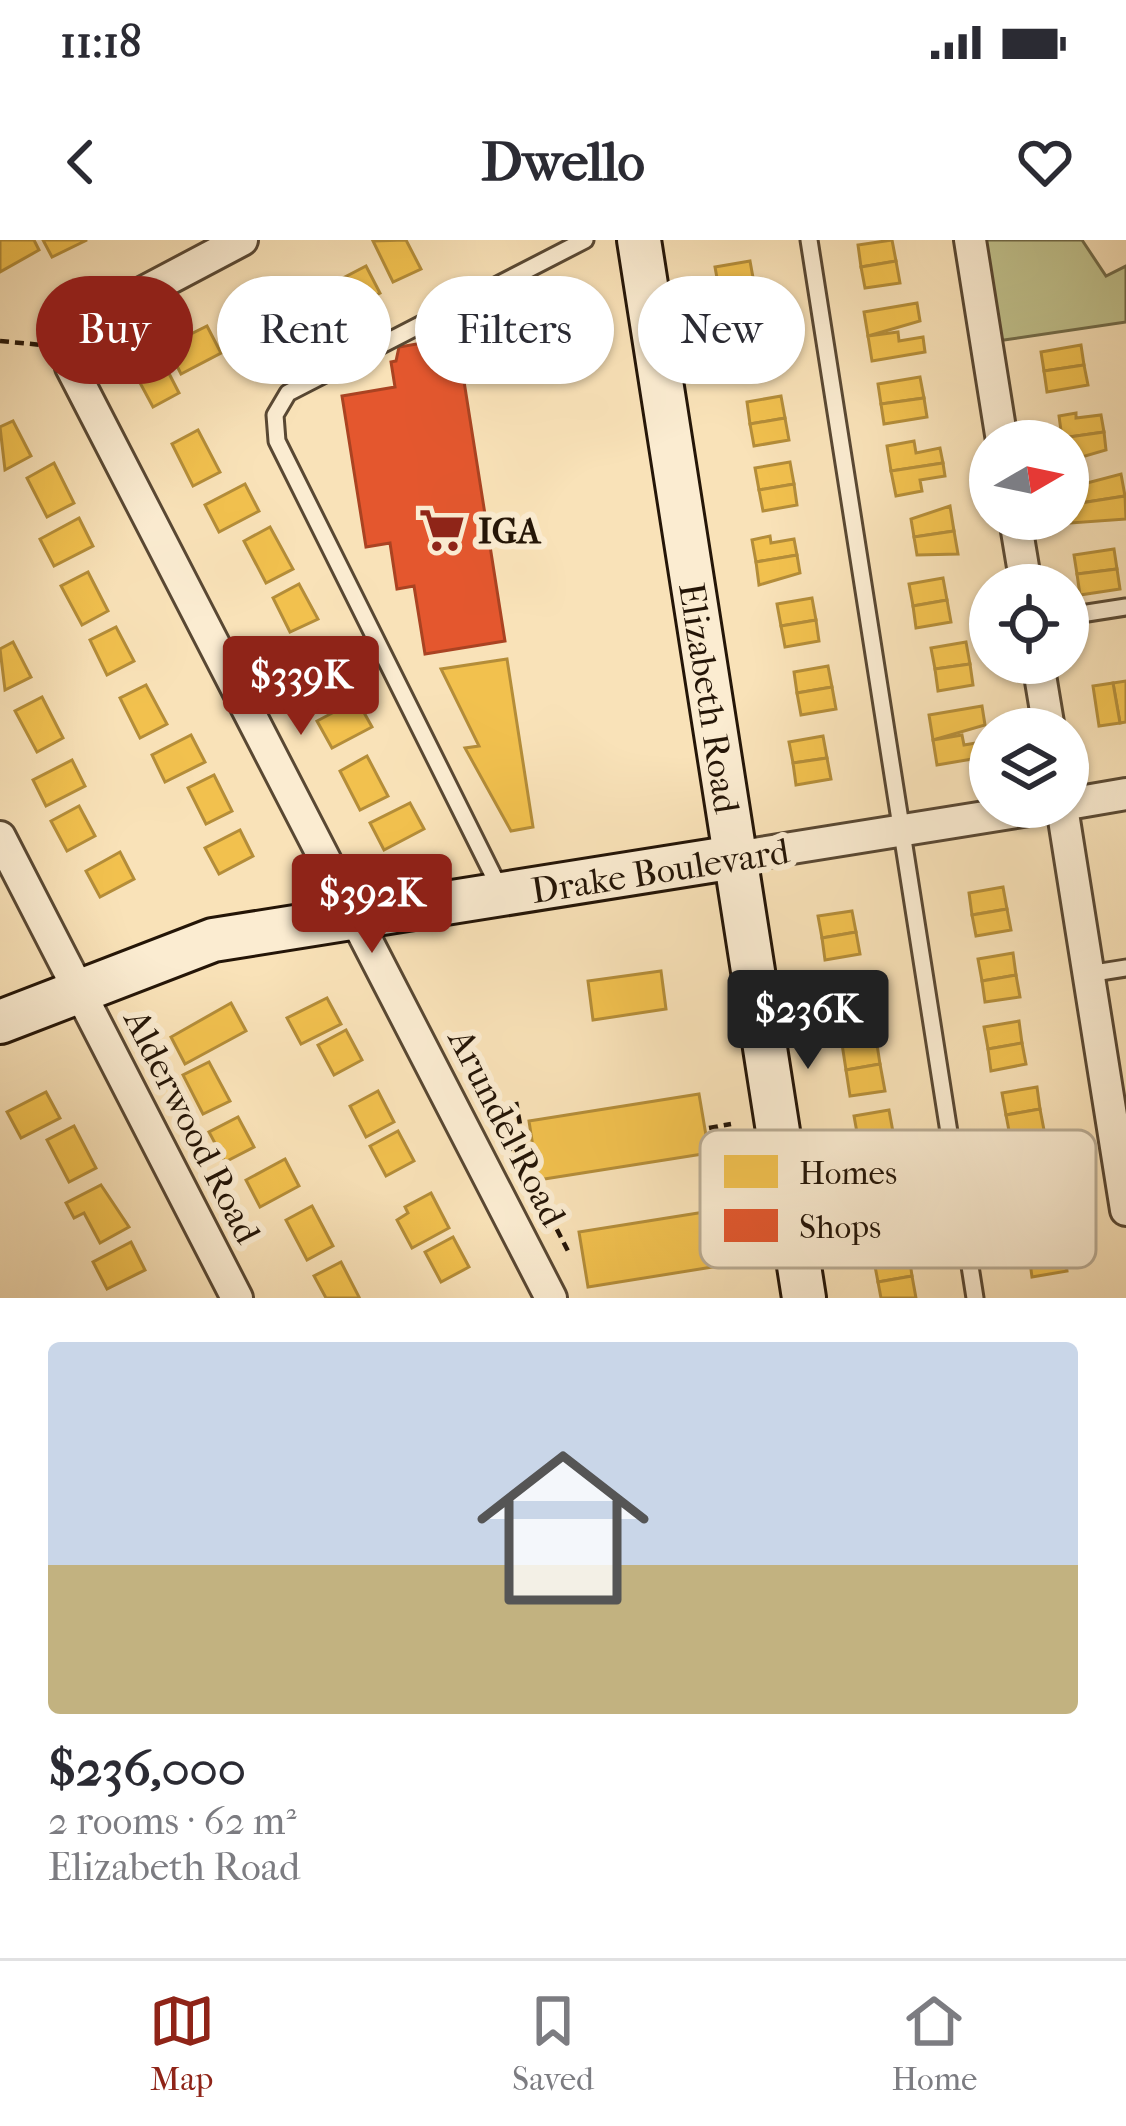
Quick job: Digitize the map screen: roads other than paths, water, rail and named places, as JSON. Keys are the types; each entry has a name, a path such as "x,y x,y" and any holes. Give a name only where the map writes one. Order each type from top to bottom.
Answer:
{"street":[{"name":"Arundel Road","path":"242,240 86,319 70,331 65,346 71,367 551,1298"},
{"name":"Elizabeth Road","path":"639,240 777,1130"},
{"path":"970,240 999,420"},
{"path":"1089,801 1126,794"},
{"name":"Drake Boulevard","path":"0,1022 213,940 969,821"},
{"path":"1068,828 1088,974 1120,1134 1126,1210"},
{"name":"Alderwood Road","path":"0,837 237,1298"},
{"name":"Elizabeth Road","path":"798,1268 803,1298"}],"lane":[{"path":"503,894 277,441 275,415 288,393 585,240"},
{"path":"809,240 948,1130"},
{"path":"1089,613 1126,607"},
{"path":"1088,974 1126,968"},
{"path":"970,1268 975,1298"}],"place":[{"name":"IGA","path":"442,530"}]}
